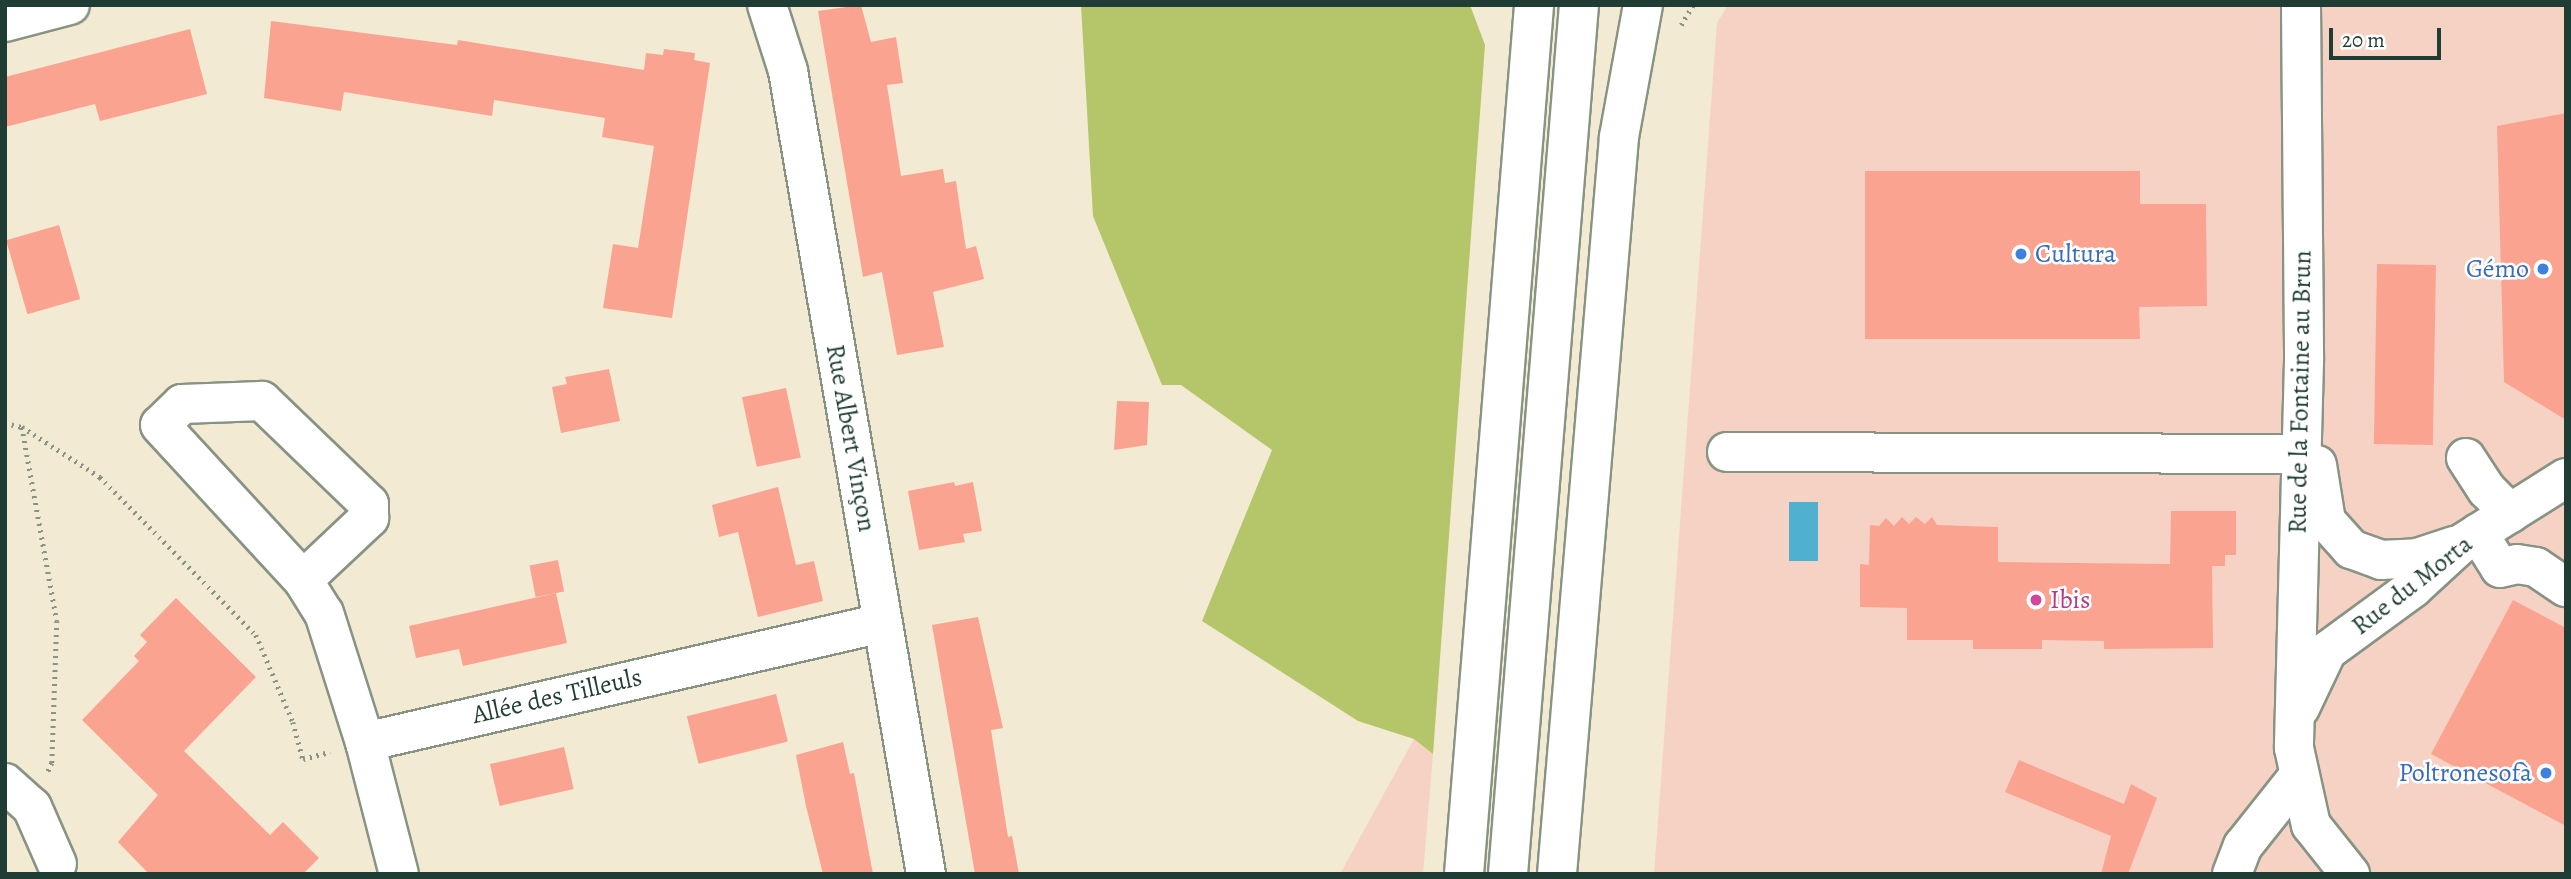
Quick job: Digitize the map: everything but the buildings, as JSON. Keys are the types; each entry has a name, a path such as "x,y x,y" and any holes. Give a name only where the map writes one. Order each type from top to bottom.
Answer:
{"main road":[{"path":"5,22 70,5"},
{"name":"Rue Albert Vinçon","path":"767,5 788,71 926,874"},
{"path":"1464,874 1534,5"},
{"path":"1508,874 1579,5"},
{"path":"1557,874 1619,137 1643,5"},
{"name":"Rue de la Fontaine au Brun","path":"2301,5 2303,388 2294,724 2297,778 2311,825 2350,874"},
{"path":"2303,388 2326,521 2351,549 2381,560 2417,558 2470,538 2500,568 2517,564 2536,567 2566,587"},
{"path":"303,580 369,518 369,504 262,401 182,404 160,425 303,580 324,613 365,742 399,874"},
{"path":"1727,452 2300,454"},
{"path":"2466,458 2487,490 2510,513"},
{"name":"Rue du Morta","path":"2294,724 2327,651 2413,588 2470,538 2566,478"},
{"name":"Allée des Tilleuls","path":"365,742 882,623"},
{"path":"2232,874 2244,846 2297,778"},
{"path":"19,795 55,870"}],"path":[{"path":"5,423 22,427 100,477 256,635 293,722 303,760 365,742"},
{"path":"19,795 52,763 57,621 22,427"}],"shaded area":[{"path":"1728,5 2566,5 2566,874 1654,874 1717,23"},
{"path":"1414,739 1433,754 1423,874 1340,874"}],"green space":[{"path":"1081,5 1470,5 1485,45 1433,754 1414,739 1358,721 1202,621 1272,450 1181,385 1162,385 1093,216"}],"water":[{"path":"1789,502 1818,502 1818,561 1789,561"}],"place":[{"name":"Cultura","path":"2021,254"},
{"name":"Gémo","path":"2543,269"},
{"name":"Ibis","path":"2036,600"},
{"name":"Poltronesofà","path":"2546,773"}]}
